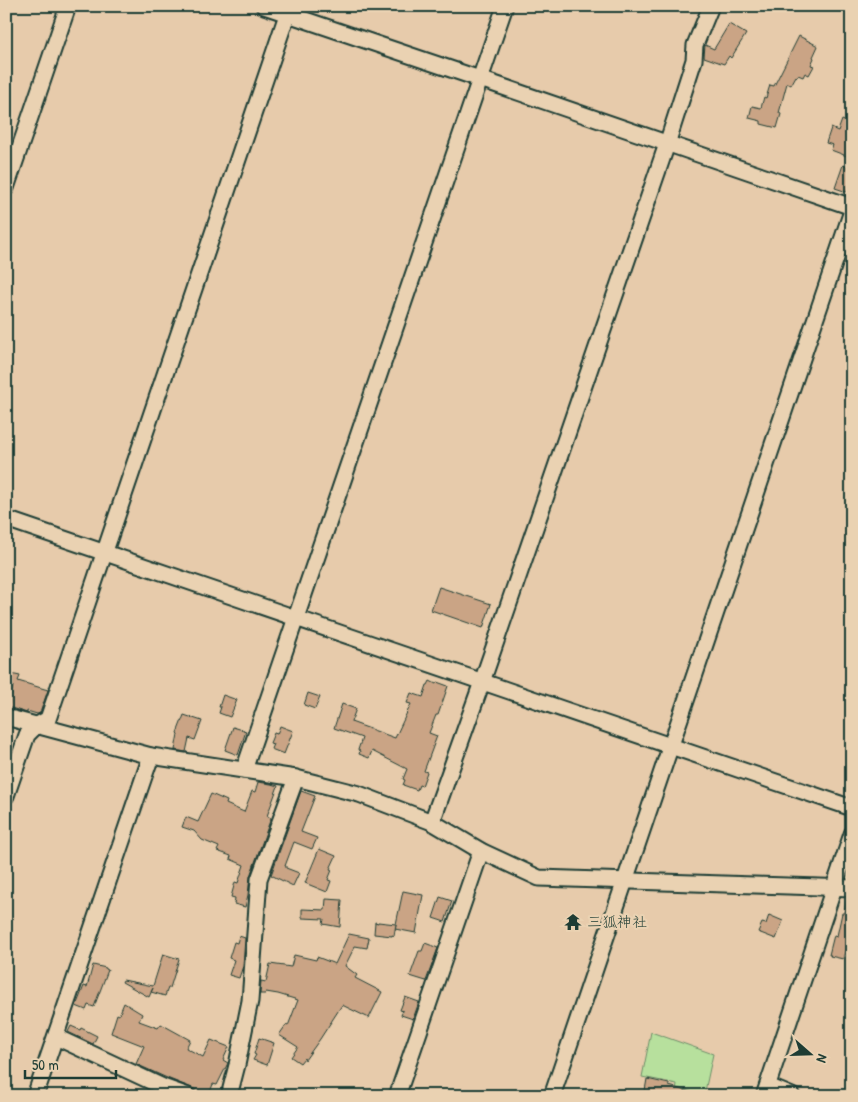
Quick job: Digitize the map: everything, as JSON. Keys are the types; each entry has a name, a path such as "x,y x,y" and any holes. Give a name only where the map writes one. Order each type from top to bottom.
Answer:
{"street":[{"path":"6,188 68,6"},
{"path":"264,6 288,10 480,79 852,207"},
{"path":"244,770 505,6"},
{"path":"432,822 667,144 694,60 695,45 711,6"},
{"path":"6,796 27,735 37,725 48,719 288,10"},
{"path":"552,1096 852,212"},
{"path":"6,520 852,808"},
{"path":"6,717 152,756 296,778 359,794 432,822 481,851 539,878 852,888"},
{"path":"35,1096 152,756"},
{"path":"229,1096 250,1001 259,879 296,778"},
{"path":"792,1096 766,1091 852,834"},
{"path":"397,1096 481,851"},
{"path":"56,1037 164,1087 188,1096"}],"green space":[{"path":"651,1032 713,1054 704,1096 675,1096 677,1084 642,1077"}],"building":[{"path":"729,24 746,34 731,58 729,56 724,64 704,57 705,45 714,49"},
{"path":"799,36 818,46 811,65 814,66 809,75 805,73 803,77 798,75 791,85 787,83 777,128 761,124 761,121 749,118 752,106 761,108 770,85 774,86"},
{"path":"842,120 852,124 852,158 831,150 833,145 826,143 831,128 838,131"},
{"path":"843,165 852,169 852,178 847,192 835,188"},
{"path":"439,587 491,604 483,628 431,610"},
{"path":"6,673 20,676 18,681 48,690 40,713 27,711 27,713 8,707 13,686 6,684"},
{"path":"430,681 448,686 438,715 436,715 429,733 437,736 424,771 427,772 422,786 419,785 417,790 403,785 407,769 372,751 369,758 359,754 360,751 358,750 362,738 334,728 342,704 356,709 351,722 395,738 411,704 407,703 411,693 423,697"},
{"path":"308,693 320,697 315,709 304,705"},
{"path":"223,695 237,700 230,717 219,713"},
{"path":"184,715 202,721 195,740 189,738 186,752 175,750 177,733"},
{"path":"280,726 293,731 284,754 271,749 273,744 270,743 274,733 277,734"},
{"path":"233,727 246,731 238,755 225,750"},
{"path":"258,782 278,786 267,816 271,818 250,876 245,907 234,904 235,898 231,897 235,882 238,883 244,865 230,859 231,856 217,851 219,847 202,840 194,831 182,827 186,817 198,822 211,794 227,801 226,804 244,812 252,791 255,792"},
{"path":"301,791 315,796 301,832 317,838 312,849 294,842 285,866 299,873 293,886 271,875"},
{"path":"319,849 336,856 330,869 332,870 328,880 331,881 327,892 305,883"},
{"path":"403,891 423,895 416,933 395,929"},
{"path":"440,897 452,901 445,922 433,918"},
{"path":"847,897 852,897 852,925 843,959 829,955 834,935 837,936"},
{"path":"326,899 342,900 340,927 323,924 324,919 302,918 302,909 325,910"},
{"path":"769,915 783,921 776,939 758,932 762,923 766,924"},
{"path":"375,922 396,924 394,936 374,934"},
{"path":"349,934 369,938 367,948 355,946 345,966 357,975 355,978 382,992 369,1018 342,1005 305,1060 304,1058 300,1063 291,1057 298,1047 279,1035 286,1025 288,1026 298,1000 266,992 265,994 260,994 261,981 266,982 270,964 291,967 294,955 316,960 317,957 335,964"},
{"path":"239,936 245,938 243,966 239,978 229,975 234,960 229,958 234,942 237,943"},
{"path":"425,943 438,948 426,981 410,976 419,951 422,951"},
{"path":"163,954 179,959 170,988 168,988 165,996 151,992 149,997 122,982 123,980 153,986"},
{"path":"93,965 108,970 94,1007 88,1005 86,1010 76,1006 84,986 87,987"},
{"path":"405,997 419,1002 413,1019 401,1015 403,1011 400,1010"},
{"path":"124,1003 142,1014 139,1021 158,1028 161,1024 190,1040 186,1048 203,1057 211,1040 229,1047 223,1060 228,1063 217,1085 213,1084 209,1095 136,1064 144,1046 111,1033 117,1014 119,1015"},
{"path":"71,1026 80,1030 81,1028 97,1036 93,1044 68,1032"},
{"path":"259,1038 274,1043 267,1065 253,1060 256,1055 254,1054"},
{"path":"647,1079 691,1092 691,1096 644,1096"}],"place":[{"name":"三狐神社","path":"573,922"}]}
